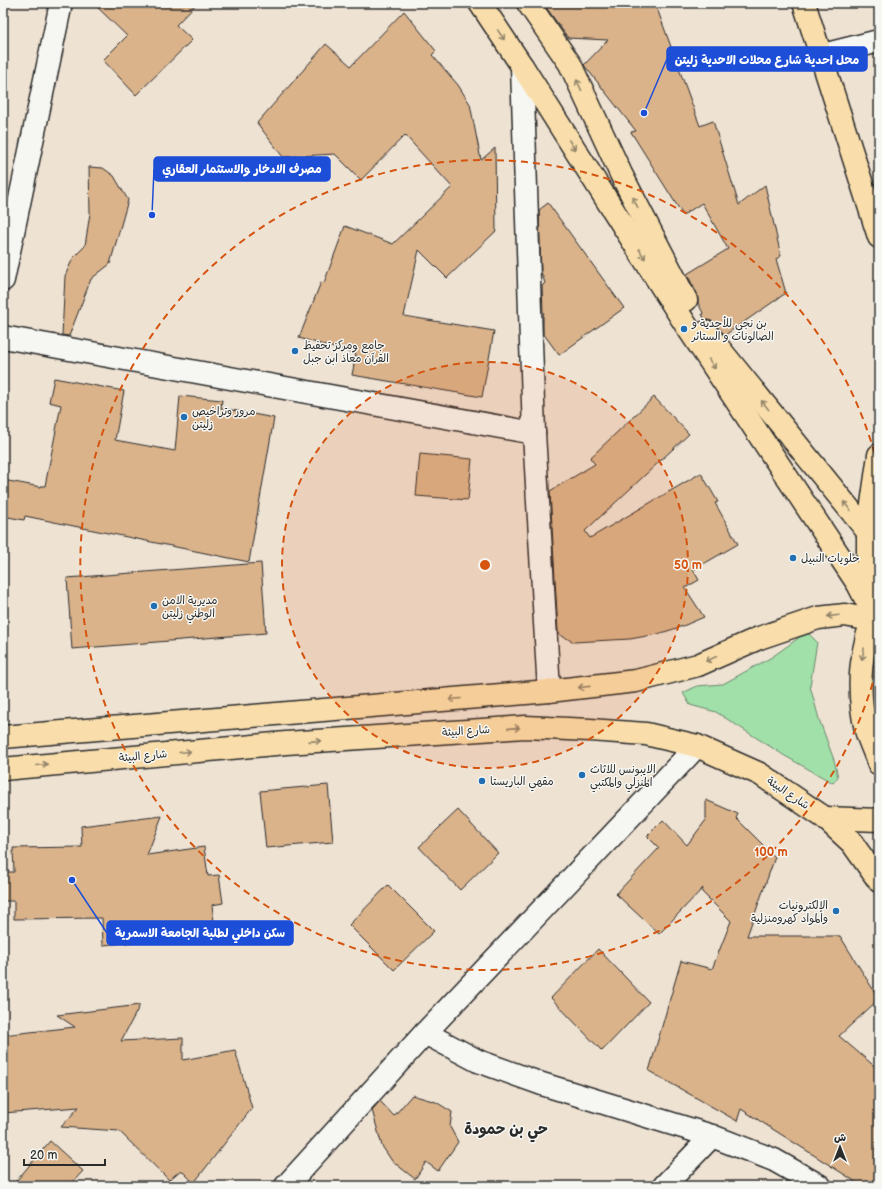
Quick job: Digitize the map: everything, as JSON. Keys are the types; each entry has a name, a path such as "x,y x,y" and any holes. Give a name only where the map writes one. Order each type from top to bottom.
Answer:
{"main road":[{"path":"480,3 522,66 686,325 876,611"},
{"path":"528,3 570,64 621,174 695,319 874,540"},
{"path":"804,3 879,237"},
{"path":"819,3 831,53 879,199"},
{"path":"879,455 874,540 868,564 876,611 862,656 860,694 866,730 879,764"},
{"path":"3,737 549,691 636,681 698,665 759,638 818,618 876,611"},
{"name":"شارع البيئة","path":"3,769 286,744 525,727 646,734 697,746 760,774 825,818 852,843 879,881"},
{"path":"825,818 879,820"}],"street":[{"path":"3,280 61,3"},
{"path":"831,53 879,41"},
{"path":"522,66 534,432 549,691"},
{"path":"3,337 534,432"},
{"path":"286,1186 425,1033 697,746"},
{"path":"425,1033 478,1061 534,1081 712,1136 774,1160 820,1186"},
{"path":"664,1186 712,1136"}],"green space":[{"path":"809,634 817,642 810,686 819,719 834,760 838,777 833,783 785,756 716,712 690,705 683,693 697,686 723,684 772,657 800,637"}],"building":[{"path":"93,3 197,3 176,25 192,40 136,95 103,60 127,36"},
{"path":"543,3 655,3 700,126 713,121 739,205 765,185 781,256 776,259 786,293 725,335 711,321 705,320 698,303 697,294 687,274 728,249 702,203 683,215 631,132 636,131 584,65 608,40 568,38"},
{"path":"404,11 436,51 432,55 458,85 470,104 481,160 495,148 496,231 447,278 419,250 404,316 494,331 482,397 352,375 356,354 299,338 321,282 324,283 345,226 393,244 452,187 405,135 361,180 335,154 283,157 257,123 326,44 351,66"},
{"path":"89,167 103,168 114,176 128,200 110,264 91,279 69,336 62,335 65,276 73,258 85,246 90,213"},
{"path":"548,203 624,308 559,355 543,333 544,314 542,286 545,283 541,272 539,210"},
{"path":"54,378 124,391 115,440 175,451 180,396 222,400 221,408 274,418 249,562 25,516 24,520 3,516 3,480 41,487 45,486 61,405 49,402"},
{"path":"654,397 689,434 585,531 590,538 701,473 718,502 715,503 738,544 693,570 699,580 685,588 704,617 658,634 630,639 574,642 560,635 558,631 550,491 595,464 590,458"},
{"path":"420,454 472,459 468,500 416,496"},
{"path":"261,563 266,633 72,649 67,578"},
{"path":"328,785 333,842 266,848 260,791"},
{"path":"706,800 738,814 736,818 775,857 747,936 840,936 879,999 839,1036 879,1070 879,1186 858,1186 853,1180 741,1109 737,1121 649,1071 681,961 712,969 731,921 702,892 703,888 659,934 616,894 659,848 647,836 663,820 687,845 706,820"},
{"path":"458,810 498,853 460,890 419,847"},
{"path":"162,816 147,855 204,847 208,876 219,875 223,903 212,905 215,930 147,941 103,945 102,918 14,919 14,901 3,901 3,872 14,872 13,848 82,847 81,826"},
{"path":"388,885 434,931 394,970 349,925"},
{"path":"598,949 649,1002 602,1051 551,998"},
{"path":"140,1005 121,1041 183,1038 183,1060 235,1050 252,1108 194,1183 181,1170 169,1180 119,1131 61,1127 79,1107 3,1113 3,1035 75,1027 57,1015"},
{"path":"412,1095 436,1102 452,1112 450,1127 458,1142 438,1171 426,1162 415,1179 392,1161 382,1146 372,1110 380,1101 394,1116"},
{"path":"50,1141 83,1171 69,1186 12,1186"}],"place":[{"name":"محل احدية شارع محلات الاحدية زليتن","path":"644,113"},
{"name":"مصرف اﻻدخار واﻻستثمار العقاري","path":"152,215"},
{"name":"بن نجي للأحدية و الصالونات و الستائر","path":"684,329"},
{"name":"جامع ومركز تحفيظ القرآن معاذ ابن جبل","path":"295,351"},
{"name":"مرور وتراخيص زليتن","path":"184,417"},
{"name":"حلويات النبيل","path":"793,558"},
{"name":"مديرية الامن الوطني زليتن","path":"154,606"},
{"name":"الايبونس للاثاث المنزلي والمكتبي","path":"582,775"},
{"name":"مقهي الباريستا","path":"482,781"},
{"name":"سكن داخلي لطلبة الجامعة اﻻسمرية","path":"72,880"},
{"name":"الإلكترونيات والمواد كهرومنزلية","path":"836,911"}],"district":[{"name":"حي بن حمودة","path":"506,1129"}]}
